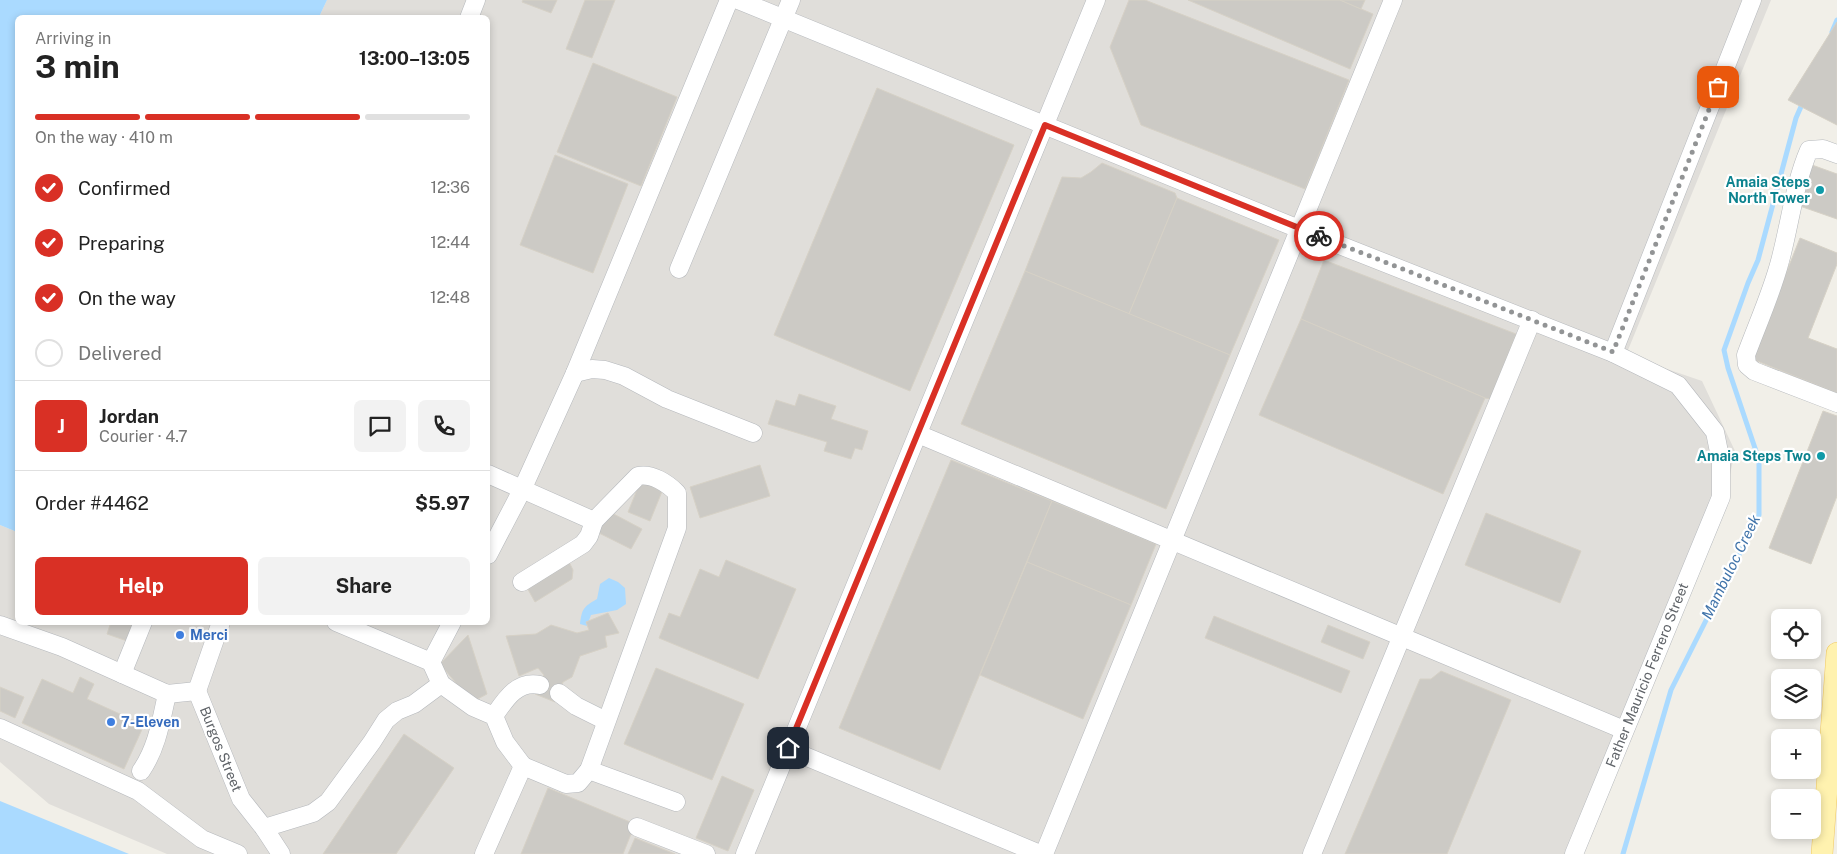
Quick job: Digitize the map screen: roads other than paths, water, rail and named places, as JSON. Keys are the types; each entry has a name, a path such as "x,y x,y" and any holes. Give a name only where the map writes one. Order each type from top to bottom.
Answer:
{"main road":[{"path":"1822,854 1837,653"}],"street":[{"path":"470,15 476,0"},
{"path":"490,551 522,490 575,372 729,0"},
{"path":"738,0 1299,228 1613,352 1752,0"},
{"path":"679,269 791,0"},
{"path":"745,854 1096,0"},
{"path":"1044,854 1393,0"},
{"path":"1837,154 1822,149 1809,150 1787,228 1780,262 1746,355 1747,365 1754,371 1837,403"},
{"path":"1312,854 1532,320"},
{"name":"Father Mauricio Ferrero Street","path":"1574,854 1721,497 1721,462 1715,432 1678,385 1613,352"},
{"path":"575,372 592,369 605,370 624,376 667,399 753,433"},
{"path":"918,434 1624,730"},
{"path":"343,625 431,662 441,684 473,708 494,716 505,742 522,766 566,784 578,783 589,770 677,528 677,493 668,484 650,476 645,474 638,476 594,521 584,544 522,582"},
{"path":"490,475 594,521"},
{"path":"0,625 62,647 167,694 198,691 220,625"},
{"path":"122,674 141,625"},
{"path":"431,662 450,625"},
{"path":"264,828 306,816 328,802 386,720 397,711 414,704 441,684"},
{"path":"494,716 505,700 516,689 530,684 540,685"},
{"name":"Burgos Street","path":"198,691 241,799 264,828 281,854"},
{"path":"558,693 576,706 606,721"},
{"path":"141,771 150,758 155,746 167,694"},
{"path":"0,728 138,791 202,839 238,854"},
{"path":"788,748 1040,854"},
{"path":"484,854 522,766"},
{"path":"589,770 676,802"},
{"path":"638,827 706,854"}],"water":[{"path":"0,0 327,0 320,15 15,15 15,531 0,525"},
{"path":"609,578 625,588 626,604 617,610 591,615 587,626 580,624 584,609 597,599 600,584"},
{"path":"0,801 129,854 0,854"}],"waterway":[{"name":"Mambuloc Creek","path":"1832,32 1837,20"},
{"name":"Mambuloc Creek","path":"1623,854 1671,690 1759,515 1759,460 1728,368 1724,350 1758,260 1796,118 1803,102"}],"place":[{"name":"Amaia Steps North Tower","path":"1820,190"},
{"name":"Amaia Steps Two","path":"1821,456"},
{"name":"Merci","path":"180,635"},
{"name":"7-Eleven","path":"111,722"}]}
